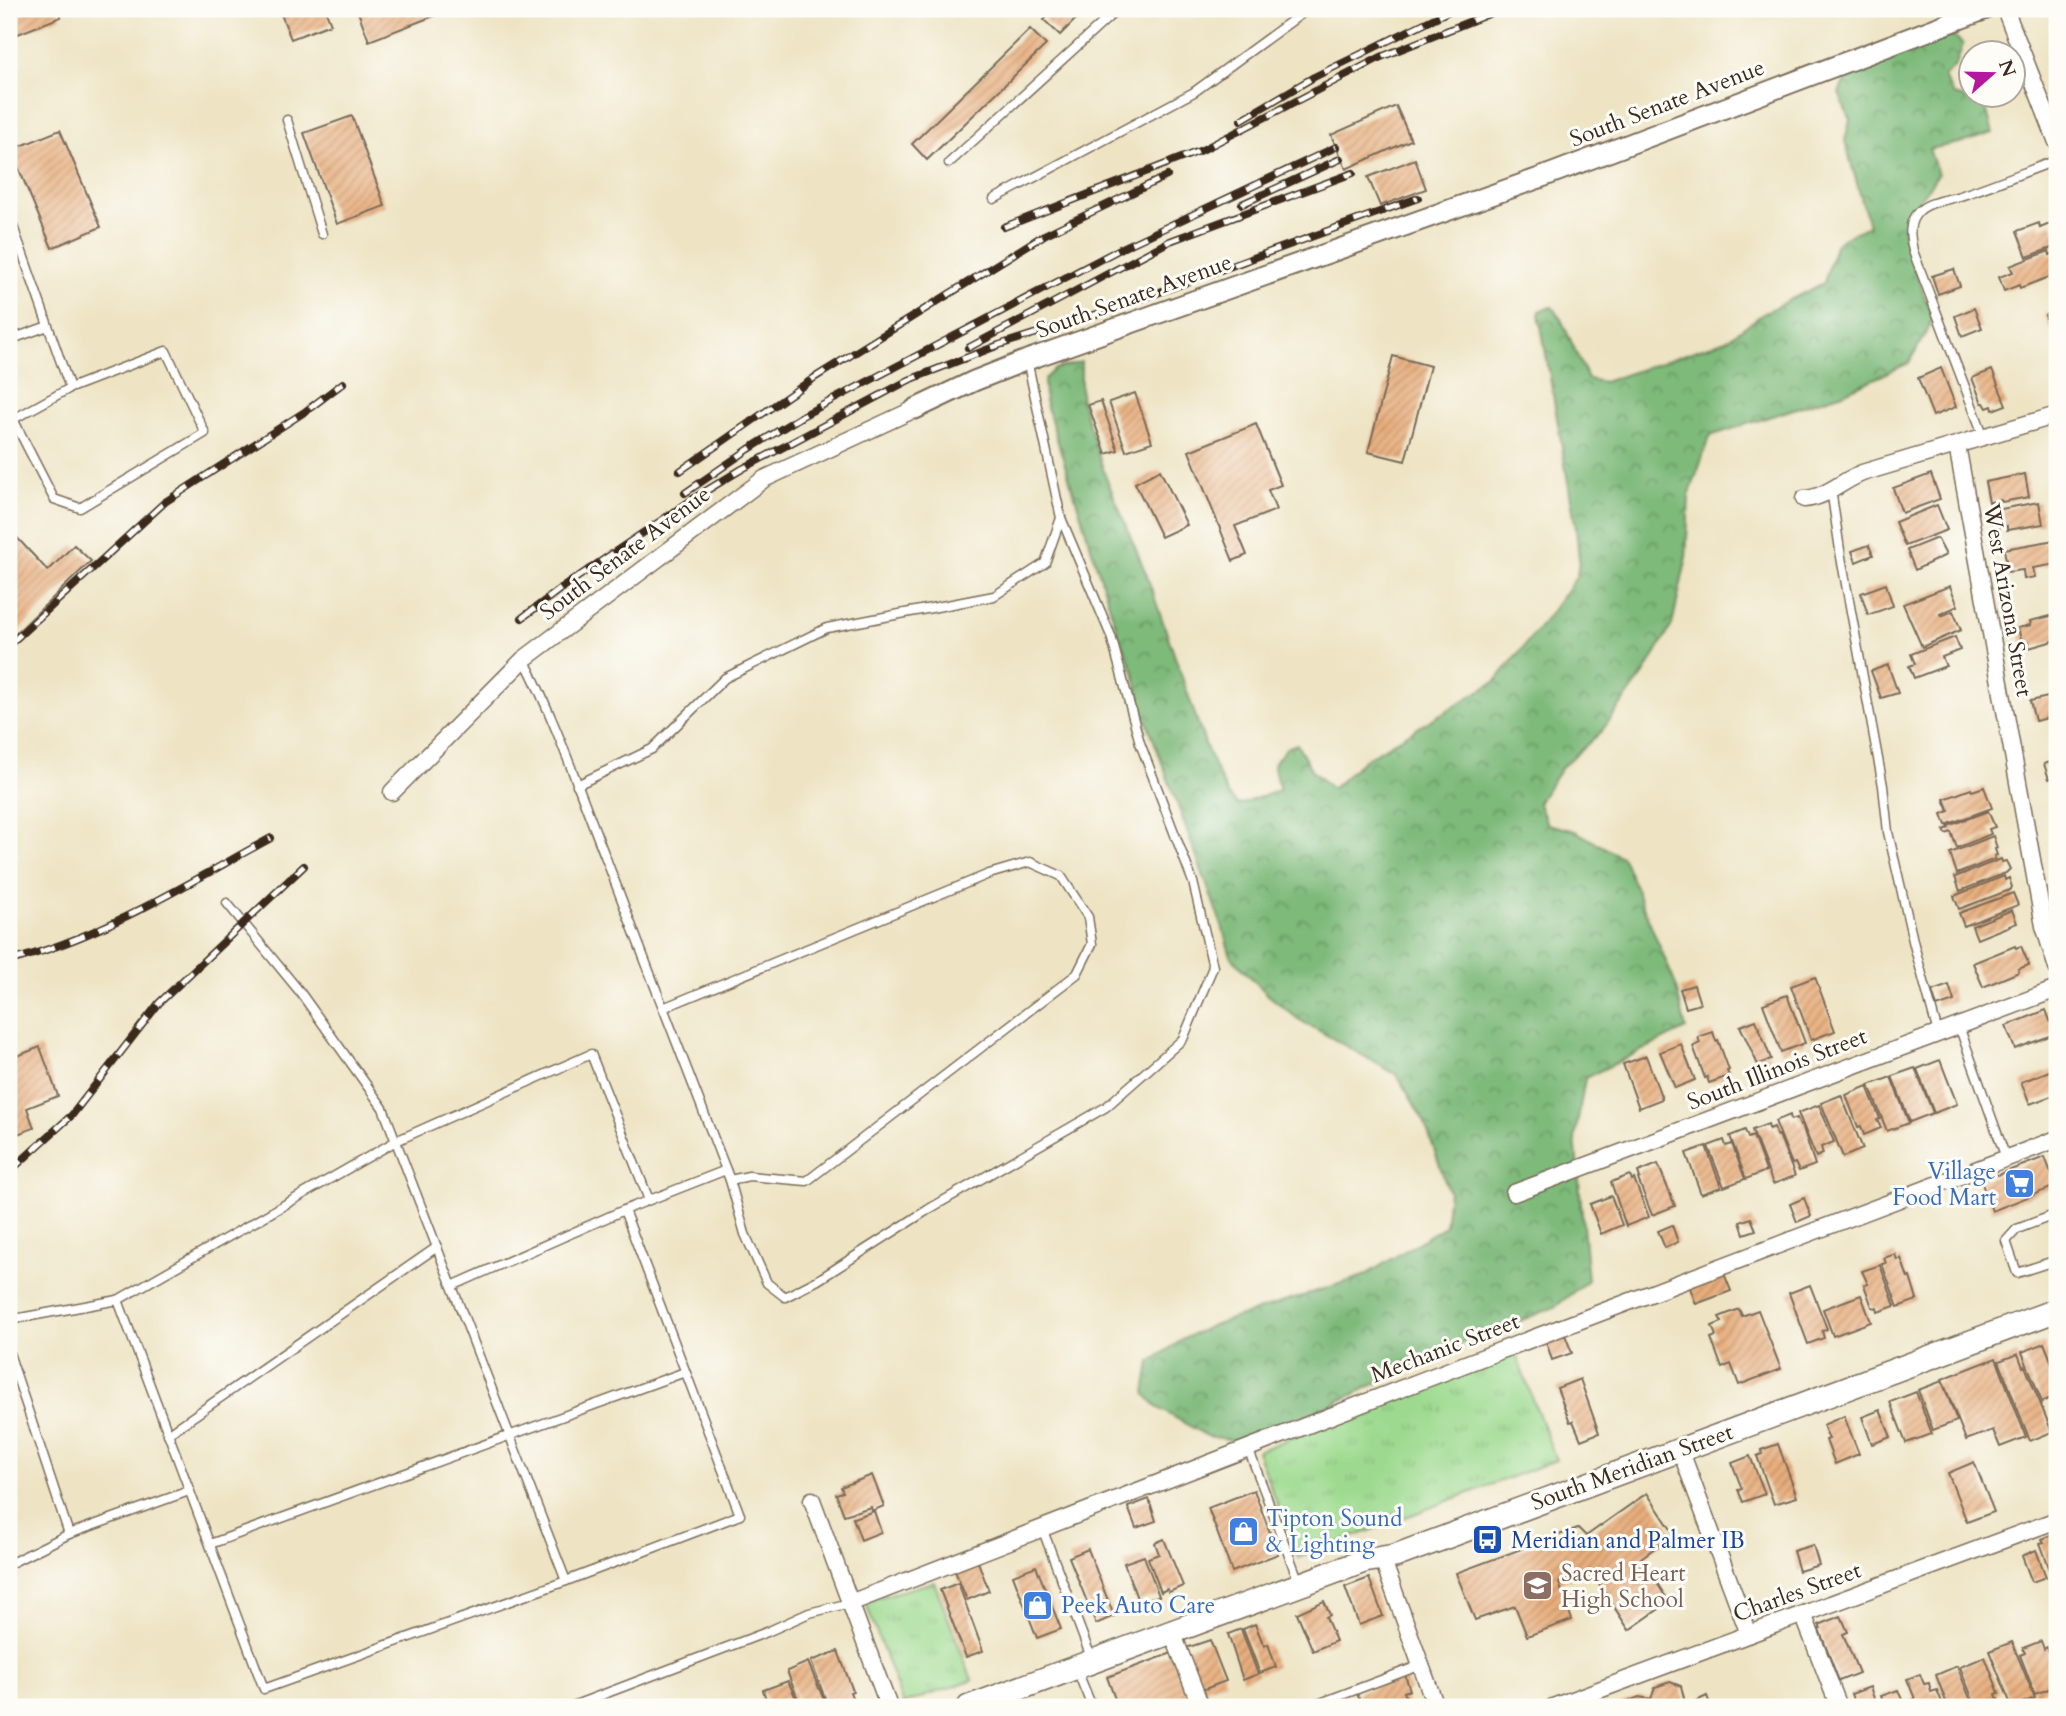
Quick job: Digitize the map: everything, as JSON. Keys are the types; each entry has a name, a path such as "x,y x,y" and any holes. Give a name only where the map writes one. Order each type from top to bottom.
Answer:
{"main road":[{"name":"South Meridian Street","path":"969,1707 1364,1561 1395,1556 1680,1449 2055,1317"}],"street":[{"name":"South Senate Avenue","path":"392,792 524,659 764,479 974,381 1027,360 1545,176 1986,9"},
{"path":"2005,9 2057,142"},
{"path":"1804,499 1819,497 1862,473 1984,437 2056,421"},
{"name":"West Arizona Street","path":"1956,445 2044,926 2057,968"},
{"name":"South Illinois Street","path":"1514,1193 2057,989"},
{"name":"Mechanic Street","path":"850,1603 2057,1139"},
{"path":"1680,1449 1749,1634"},
{"path":"812,1500 889,1707"},
{"name":"Charles Street","path":"1553,1707 2057,1520"},
{"path":"1382,1559 1436,1707"},
{"path":"1804,1614 1839,1707"},
{"path":"1172,1632 1201,1707"}],"lane":[{"path":"949,163 1116,9"},
{"path":"994,198 1194,92 1308,9"},
{"path":"287,120 322,234"},
{"path":"1984,437 1913,251 1909,232 1919,210 1937,201 1959,196 2057,160"},
{"path":"9,215 71,388"},
{"path":"9,340 48,326"},
{"path":"166,351 205,433 80,508 54,499 11,420 71,388 166,351"},
{"path":"524,659 549,708 726,1170 745,1234 767,1283 785,1297 818,1280 929,1209 1106,1107 1183,1039 1213,967 1193,882 1140,743 1111,636 1061,518 1027,360"},
{"path":"1831,489 1883,786 1888,832 1938,1033"},
{"path":"577,785 652,749 725,677 827,628 994,596 1045,563 1061,518"},
{"path":"663,1008 989,874 1030,862 1060,876 1088,917 1092,944 1077,974 807,1181 749,1176 730,1181"},
{"path":"227,903 300,992 383,1108 566,1581"},
{"path":"1959,1026 2006,1158"},
{"path":"9,1320 118,1300 396,1141 591,1054 649,1200"},
{"path":"452,1286 624,1210 726,1170"},
{"path":"118,1300 264,1689 566,1581 740,1515 624,1210"},
{"path":"2057,1214 2017,1229 2006,1241 2017,1273 2056,1260 2057,1271"},
{"path":"168,1434 437,1247"},
{"path":"9,1353 69,1534"},
{"path":"210,1544 685,1372"},
{"path":"1248,1448 1300,1585"},
{"path":"9,1564 69,1534 190,1491"},
{"path":"1042,1528 1084,1664 1092,1707"},
{"path":"570,1707 767,1632 809,1613 850,1603"},
{"path":"1311,1707 1421,1665"}],"green space":[{"path":"1951,35 1958,40 1958,59 1956,65 1944,77 1953,95 1958,96 1958,108 1986,108 1993,133 1929,149 1938,174 1911,212 1903,236 1933,320 1909,363 1843,393 1710,436 1689,496 1686,561 1672,625 1644,674 1600,733 1563,766 1538,802 1547,824 1575,831 1623,858 1675,983 1686,1029 1585,1078 1575,1137 1588,1280 1555,1307 1443,1351 1319,1411 1239,1441 1207,1436 1155,1406 1145,1393 1150,1362 1183,1339 1213,1325 1364,1276 1445,1226 1449,1192 1425,1123 1397,1075 1298,1019 1267,994 1231,957 1143,711 1134,672 1119,636 1045,401 1044,379 1055,369 1081,362 1081,399 1105,475 1147,576 1208,752 1228,795 1238,805 1280,790 1273,765 1286,748 1297,744 1312,771 1332,789 1364,760 1496,681 1577,576 1579,559 1576,528 1539,314 1541,310 1552,307 1561,319 1588,379 1604,382 1726,340 1767,311 1824,283 1835,245 1848,235 1869,226 1845,141 1850,120 1839,93 1847,75"},
{"path":"1515,1352 1556,1460 1298,1558 1257,1451"},
{"path":"934,1582 972,1680 903,1704 865,1601"}],"building":[{"path":"9,9 58,9 61,17 13,36 9,26"},
{"path":"279,9 325,9 331,24 291,39"},
{"path":"357,9 452,9 369,41"},
{"path":"1055,9 1086,9 1060,35 1044,20"},
{"path":"1030,29 1046,45 927,160 912,144"},
{"path":"1396,106 1411,140 1346,169 1331,135"},
{"path":"352,116 385,206 337,224 304,133"},
{"path":"60,130 101,227 52,248 11,150"},
{"path":"1415,159 1426,189 1380,206 1368,177"},
{"path":"2039,223 2040,228 2052,223 2057,236 2057,246 2027,257 2017,231"},
{"path":"2049,251 2050,255 2057,252 2057,274 2004,291 1999,277 2013,272 2010,266"},
{"path":"1954,269 1960,286 1938,294 1932,276"},
{"path":"1974,308 1982,328 1962,336 1955,316"},
{"path":"2057,310 2057,329 2051,331 2045,315"},
{"path":"1393,356 1430,366 1405,461 1368,452"},
{"path":"1941,368 1956,407 1933,416 1918,378"},
{"path":"1992,370 2006,405 1993,410 1992,406 1987,408 1982,403 1972,378"},
{"path":"1135,393 1152,442 1126,451 1109,402"},
{"path":"1101,401 1118,450 1106,454 1088,405"},
{"path":"1256,424 1281,485 1268,490 1276,510 1235,526 1247,555 1233,561 1189,451"},
{"path":"1160,470 1187,525 1161,537 1135,483"},
{"path":"1931,474 1940,499 1902,513 1893,488"},
{"path":"2025,474 2029,497 1989,502 1985,482"},
{"path":"2039,502 2043,524 2007,530 2007,526 1993,529 1990,511"},
{"path":"1937,505 1947,530 1905,546 1895,522"},
{"path":"9,529 48,571 74,545 91,561 9,640"},
{"path":"1937,538 1946,555 1915,570 1907,550"},
{"path":"2055,540 2057,564 2033,568 2035,577 2024,579 2023,570 2008,572 2004,549"},
{"path":"1869,545 1873,555 1856,562 1852,551"},
{"path":"1886,584 1893,606 1868,615 1861,593"},
{"path":"1950,586 1958,606 1940,614 1941,616 1953,611 1961,630 1922,647 1903,604"},
{"path":"2055,615 2057,640 2029,648 2028,642 2022,643 2018,628 2031,625 2030,621"},
{"path":"1955,637 1960,650 1942,657 1946,666 1914,678 1909,666 1915,664 1911,654"},
{"path":"1888,665 1898,693 1881,698 1871,671"},
{"path":"2057,695 2057,716 2035,721 2030,701"},
{"path":"2057,760 2057,776 2049,779 2044,764"},
{"path":"1984,787 1992,808 1946,825 1942,814 1949,811 1944,799"},
{"path":"1988,811 1995,827 1989,829 1991,834 1957,848 1951,832 1946,834 1944,830"},
{"path":"1993,836 1997,848 1995,859 1957,874 1950,853"},
{"path":"2001,859 2002,862 2006,861 2010,869 2006,873 1960,891 1955,877"},
{"path":"2004,876 2005,880 2009,878 2012,887 2010,890 1959,909 1954,896"},
{"path":"2013,893 2018,905 1964,926 1959,913"},
{"path":"2012,910 2017,923 1977,939 1972,926"},
{"path":"2021,946 2029,965 1983,987 1973,963"},
{"path":"1815,977 1835,1031 1811,1040 1791,986"},
{"path":"1694,985 1700,1004 1686,1008 1680,989"},
{"path":"1949,985 1954,1001 1937,1007 1932,991"},
{"path":"1787,995 1805,1043 1781,1052 1763,1004"},
{"path":"2046,1010 2055,1034 2015,1049 2006,1026"},
{"path":"1756,1020 1771,1059 1758,1065 1740,1026"},
{"path":"1713,1032 1729,1076 1709,1083 1693,1046 1700,1043 1698,1037"},
{"path":"1681,1044 1695,1080 1675,1088 1660,1052"},
{"path":"40,1047 58,1096 27,1108 34,1128 9,1137 9,1059"},
{"path":"1646,1056 1662,1099 1639,1108 1623,1064"},
{"path":"1940,1060 1957,1104 1934,1113 1917,1069"},
{"path":"1915,1068 1933,1113 1910,1122 1892,1076"},
{"path":"2057,1068 2057,1094 2030,1104 2021,1082"},
{"path":"1891,1077 1909,1123 1887,1131 1869,1085"},
{"path":"1867,1086 1881,1128 1864,1135 1861,1126 1858,1127 1846,1095"},
{"path":"1841,1095 1863,1149 1843,1157 1821,1103"},
{"path":"1819,1105 1834,1142 1821,1147 1823,1154 1816,1157 1798,1113"},
{"path":"1790,1115 1791,1120 1797,1118 1800,1126 1802,1125 1815,1165 1799,1171 1795,1163 1792,1164 1775,1121"},
{"path":"1768,1124 1769,1129 1774,1127 1777,1136 1779,1135 1795,1176 1773,1184 1752,1130"},
{"path":"1745,1130 1748,1138 1753,1136 1766,1171 1746,1179 1730,1136"},
{"path":"1724,1140 1726,1146 1732,1144 1745,1179 1724,1187 1708,1146"},
{"path":"1706,1146 1721,1187 1701,1194 1686,1153"},
{"name":"Village Food Mart","path":"2045,1157 2056,1186 1992,1211 1981,1181"},
{"path":"1658,1164 1675,1206 1652,1215 1638,1179 1638,1172"},
{"path":"1630,1175 1649,1217 1626,1226 1611,1182"},
{"path":"1611,1196 1622,1225 1601,1234 1590,1204"},
{"path":"1804,1198 1811,1216 1797,1222 1790,1204"},
{"path":"1751,1218 1756,1230 1744,1234 1740,1222"},
{"path":"1672,1225 1678,1242 1665,1248 1658,1231"},
{"path":"1895,1254 1897,1260 1901,1258 1917,1300 1898,1307 1882,1264 1886,1263 1884,1258"},
{"path":"1880,1265 1895,1306 1878,1312 1877,1308 1872,1307 1864,1285 1868,1284 1862,1271"},
{"path":"1723,1271 1731,1291 1696,1304 1689,1285"},
{"path":"1810,1285 1827,1329 1822,1331 1824,1338 1808,1344 1789,1293"},
{"path":"1861,1295 1871,1322 1833,1336 1823,1309"},
{"path":"1739,1309 1742,1316 1758,1310 1781,1369 1739,1385 1731,1364 1722,1368 1711,1338 1716,1336 1712,1326 1722,1322 1719,1317"},
{"path":"1565,1335 1572,1353 1552,1360 1546,1341"},
{"path":"2044,1343 2057,1375 2057,1395 2042,1402 2022,1352"},
{"path":"2018,1354 2052,1432 2030,1441 1999,1361"},
{"path":"1996,1358 2026,1437 2000,1447 1993,1430 1966,1440 1942,1379"},
{"path":"1580,1379 1599,1433 1581,1440 1573,1421 1570,1422 1557,1388"},
{"path":"1942,1381 1957,1421 1933,1430 1918,1390"},
{"path":"1916,1392 1932,1434 1906,1443 1890,1402"},
{"path":"1880,1410 1891,1437 1872,1444 1862,1417"},
{"path":"1844,1416 1859,1454 1835,1464 1823,1425"},
{"path":"1778,1444 1797,1497 1774,1504 1757,1456 1762,1454 1761,1450"},
{"path":"1750,1456 1765,1494 1743,1502 1738,1490 1742,1489 1732,1463"},
{"path":"1974,1462 1994,1512 1967,1522 1948,1473"},
{"path":"872,1475 884,1506 872,1511 871,1507 844,1515 836,1494 843,1492 841,1487"},
{"name":"Tipton Sound & Lighting","path":"1254,1490 1278,1554 1232,1572 1208,1508"},
{"path":"1647,1493 1674,1534 1641,1558 1669,1602 1629,1630 1590,1570 1559,1583 1572,1620 1527,1636 1515,1606 1475,1620 1456,1573 1578,1528 1586,1536"},
{"path":"1149,1499 1156,1521 1136,1528 1128,1507"},
{"path":"874,1511 881,1532 861,1540 853,1518"},
{"path":"2057,1533 2057,1573 2052,1575 2040,1543 2044,1542 2042,1539"},
{"path":"1164,1539 1183,1586 1169,1592 1167,1589 1161,1592 1148,1558 1159,1554 1155,1543"},
{"path":"1813,1545 1819,1565 1799,1571 1793,1551"},
{"path":"1088,1549 1114,1616 1096,1624 1069,1557"},
{"path":"2036,1550 2046,1577 2032,1582 2022,1556"},
{"path":"1144,1556 1159,1596 1138,1601 1124,1563"},
{"path":"978,1562 989,1591 967,1600 955,1571"},
{"name":"Peek Auto Care","path":"1036,1566 1061,1629 1037,1638 1013,1575"},
{"path":"1369,1578 1383,1616 1359,1625 1345,1587"},
{"path":"958,1583 983,1651 966,1657 940,1590"},
{"path":"1324,1601 1330,1615 1326,1617 1336,1641 1313,1651 1297,1613"},
{"path":"1841,1616 1848,1632 1843,1634 1859,1673 1839,1681 1819,1625"},
{"path":"1255,1624 1264,1646 1268,1644 1276,1667 1260,1673 1243,1629"},
{"path":"1241,1629 1258,1674 1243,1680 1228,1634"},
{"path":"1210,1640 1226,1681 1202,1690 1186,1648"},
{"path":"2041,1641 2044,1649 2047,1647 2057,1673 2057,1686 2035,1694 2020,1655 2025,1653 2023,1648"},
{"path":"2012,1642 2035,1698 2012,1707 1989,1651"},
{"path":"838,1651 856,1707 834,1707 830,1699 826,1701 811,1661"},
{"path":"1172,1653 1192,1707 1118,1707 1107,1677"},
{"path":"1985,1657 1999,1693 1996,1694 2001,1707 1975,1705 1960,1667"},
{"path":"808,1662 827,1707 801,1707 787,1671"},
{"path":"1957,1666 1973,1706 1971,1707 1948,1707 1936,1675"},
{"path":"1920,1674 1924,1684 1929,1683 1931,1692 1937,1690 1944,1707 1912,1707 1910,1701 1915,1699 1907,1679"},
{"path":"1405,1675 1410,1690 1404,1692 1409,1707 1362,1707 1357,1693"},
{"path":"788,1681 800,1707 744,1707 764,1699 765,1703 767,1702 763,1690"},
{"path":"1670,1682 1681,1686 1686,1706 1707,1696 1711,1707 1613,1707 1639,1697 1651,1699 1655,1687"},
{"path":"1870,1687 1876,1704 1856,1707 1851,1694"},
{"path":"1898,1690 1905,1707 1885,1707 1881,1696"}],"railway":[{"path":"1241,120 1314,77 1453,9"},
{"path":"1004,227 1202,150 1381,57 1501,9"},
{"path":"685,493 802,416 1122,248 1336,147"},
{"path":"1242,204 1340,159"},
{"path":"968,348 1170,241 1353,173"},
{"path":"680,471 814,378 1044,235 1167,176"},
{"path":"522,618 696,497 742,469 909,380 999,345 1113,309 1418,198"},
{"path":"9,645 165,502 306,411 343,383"},
{"path":"9,961 44,951 111,924 271,838"},
{"path":"9,1172 72,1115 159,1003 304,866"}],"place":[{"name":"Village Food Mart","path":"2019,1184"},
{"name":"Tipton Sound & Lighting","path":"1243,1531"},
{"name":"Meridian and Palmer IB","path":"1488,1540"},
{"name":"Sacred Heart High School","path":"1538,1586"},
{"name":"Peek Auto Care","path":"1038,1605"}]}
